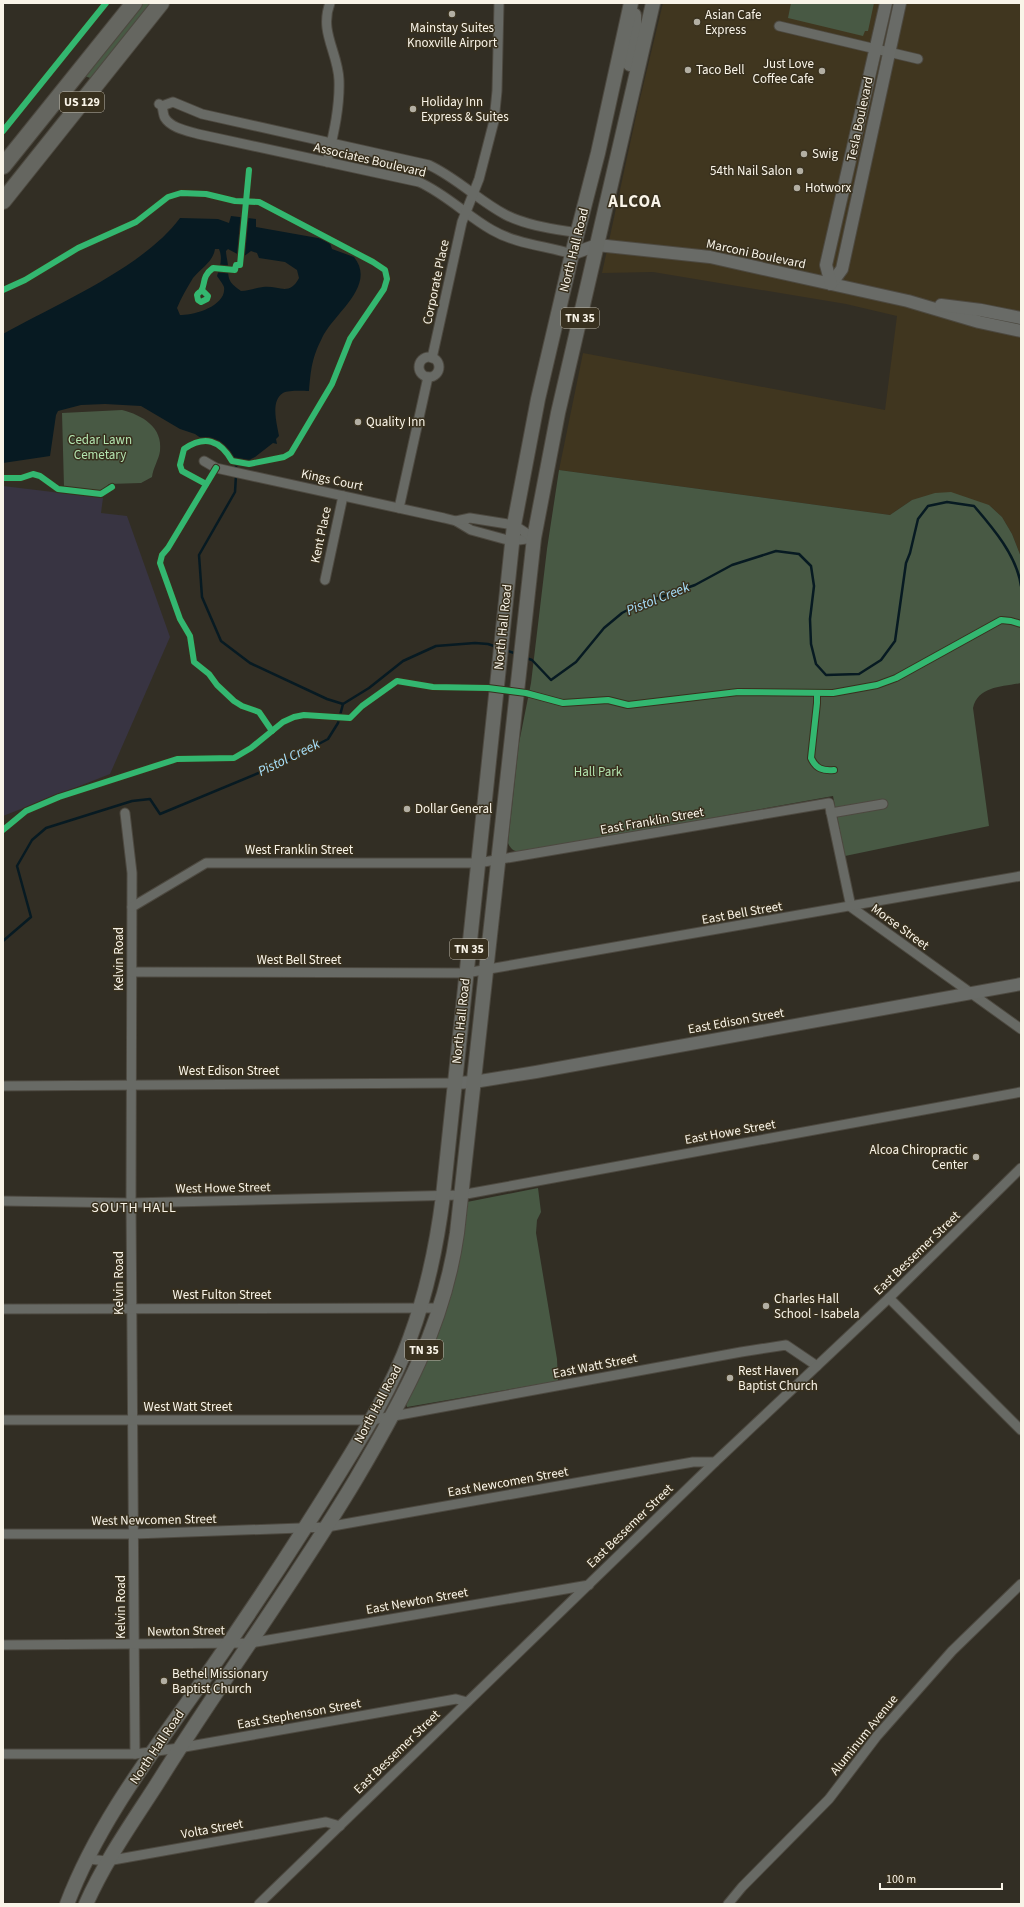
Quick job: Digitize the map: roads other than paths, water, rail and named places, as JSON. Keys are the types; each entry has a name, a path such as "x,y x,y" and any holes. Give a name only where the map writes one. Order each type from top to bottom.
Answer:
{"highway":[{"name":"US 129","path":"3,166 134,3"},
{"name":"US 129","path":"3,201 161,3"}],"main road":[{"name":"North Hall Road","path":"67,1904 108,1820 152,1752 230,1643 305,1529 372,1420 401,1361 421,1307 433,1263 443,1196 514,525 537,406 572,254 598,153 632,3"},
{"path":"597,245 593,236 593,224 631,62 634,35 632,3"},
{"name":"North Hall Road","path":"86,1904 107,1862 179,1748 327,1527 393,1416 414,1376 440,1308 453,1263 534,538 558,413 653,3"}],"street":[{"path":"327,162 338,97 339,79 337,63 326,28 326,14 330,3"},
{"name":"Corporate Place","path":"398,508 428,377 436,374 439,368 438,362 432,358 465,211 474,193 485,161 494,121 497,90 499,3"},
{"path":"831,284 826,266 886,3"},
{"name":"Tesla Boulevard","path":"831,284 842,269 900,3"},
{"path":"779,26 918,59"},
{"name":"Associates Boulevard","path":"572,254 501,234 439,192 419,182 180,128 165,118 160,105 173,102 202,114 429,165 454,178 508,216 527,223 578,234"},
{"name":"Marconi Boulevard","path":"578,234 597,245 710,257 908,301 979,322 1021,331"},
{"name":"Marconi Boulevard","path":"572,254 597,245"},
{"name":"Marconi Boulevard","path":"908,301 981,310 1021,318"},
{"path":"428,377 420,371 419,365 426,358 432,358"},
{"name":"Kings Court","path":"204,461 216,468 456,521 471,530 512,541 534,538"},
{"name":"Kent Place","path":"325,580 343,496"},
{"name":"Kings Court","path":"456,521 470,518 514,525 534,538"},
{"name":"East Franklin Street","path":"478,864 829,803"},
{"name":"Morse Street","path":"829,803 851,907 1021,1029"},
{"path":"831,813 883,804"},
{"name":"Kelvin Road","path":"125,813 132,873 131,1204 135,1754"},
{"name":"West Franklin Street","path":"132,907 206,863 478,864"},
{"name":"East Bell Street","path":"466,973 851,907 1021,876"},
{"name":"West Bell Street","path":"132,972 466,973"},
{"name":"East Edison Street","path":"455,1082 474,1082 536,1072 1021,984"},
{"name":"West Edison Street","path":"3,1086 455,1082"},
{"name":"East Howe Street","path":"443,1196 461,1195 1021,1092"},
{"name":"East Bessemer Street","path":"259,1904 715,1462 889,1298 1021,1168"},
{"name":"West Howe Street","path":"3,1201 131,1204 443,1196"},
{"path":"889,1298 1021,1430"},
{"name":"West Fulton Street","path":"3,1309 440,1308"},
{"name":"East Watt Street","path":"372,1420 786,1345 817,1366"},
{"name":"West Watt Street","path":"3,1420 372,1420"},
{"name":"East Newcomen Street","path":"305,1529 327,1527 693,1462 715,1462"},
{"name":"West Newcomen Street","path":"3,1534 134,1534 305,1529"},
{"name":"Aluminum Avenue","path":"728,1904 742,1887 829,1799 877,1736 952,1651 1021,1584"},
{"name":"East Newton Street","path":"250,1643 589,1585"},
{"name":"Newton Street","path":"3,1645 250,1643"},
{"name":"East Stephenson Street","path":"3,1754 135,1754 179,1748 456,1699 467,1702"},
{"name":"Volta Street","path":"88,1860 107,1862 326,1822 340,1826"}],"water":[{"path":"231,216 256,219 256,227 329,240 332,249 354,257 360,268 360,278 357,289 322,338 316,351 312,363 309,391 286,392 279,397 277,401 275,413 279,436 276,439 277,444 273,443 251,459 249,464 232,461 221,446 213,441 205,441 195,434 180,429 141,406 105,404 81,405 58,411 56,415 50,456 3,463 3,334 98,283 145,253 164,236 180,218 218,219 229,223","holes":["215,249 219,249 221,256 217,276 224,287 224,294 215,304 200,312 180,315 177,308 182,297 193,278 212,258","228,249 243,257 251,251 257,253 259,258 285,262 297,270 299,278 295,284 287,289 263,287 241,291 232,284 228,276 226,251"]}],"waterway":[{"path":"236,460 236,470"},
{"path":"236,475 235,492 199,555 202,597 221,641 250,663 327,699 343,704"},
{"name":"Pistol Creek","path":"526,658 532,660 551,680 576,662 604,628 622,613 633,607 695,585 732,565 776,551 799,554 811,566 814,586 810,619 811,644 816,664 826,675 859,674 881,660 895,641 906,563 910,553 918,519 928,506 947,502 974,506 996,533 1009,553 1015,564 1021,586"},
{"name":"Pistol Creek","path":"3,941 31,917 17,866 32,840 46,828 132,801 150,799 160,814 285,762 328,739 338,723 343,704 369,688 403,661 436,646 475,643 488,644 497,647"},
{"name":"Pistol Creek","path":"505,650 517,654"}],"place":[{"name":"Mainstay Suites Knoxville Airport","path":"452,14"},
{"name":"Asian Cafe Express","path":"697,22"},
{"name":"Taco Bell","path":"688,70"},
{"name":"Just Love Coffee Cafe","path":"822,71"},
{"name":"Holiday Inn Express & Suites","path":"413,109"},
{"name":"Swig","path":"804,154"},
{"name":"54th Nail Salon","path":"800,171"},
{"name":"Hotworx","path":"797,188"},
{"name":"Quality Inn","path":"358,422"},
{"name":"Dollar General","path":"407,809"},
{"name":"Alcoa Chiropractic Center","path":"976,1157"},
{"name":"Charles Hall School - Isabela","path":"766,1306"},
{"name":"Rest Haven Baptist Church","path":"730,1378"},
{"name":"Bethel Missionary Baptist Church","path":"164,1681"}],"district":[{"name":"ALCOA","path":"635,202"},
{"name":"SOUTH HALL","path":"134,1208"}],"park label":[{"name":"Cedar Lawn Cemetary","path":"100,448"},
{"name":"Hall Park","path":"598,772"}]}
